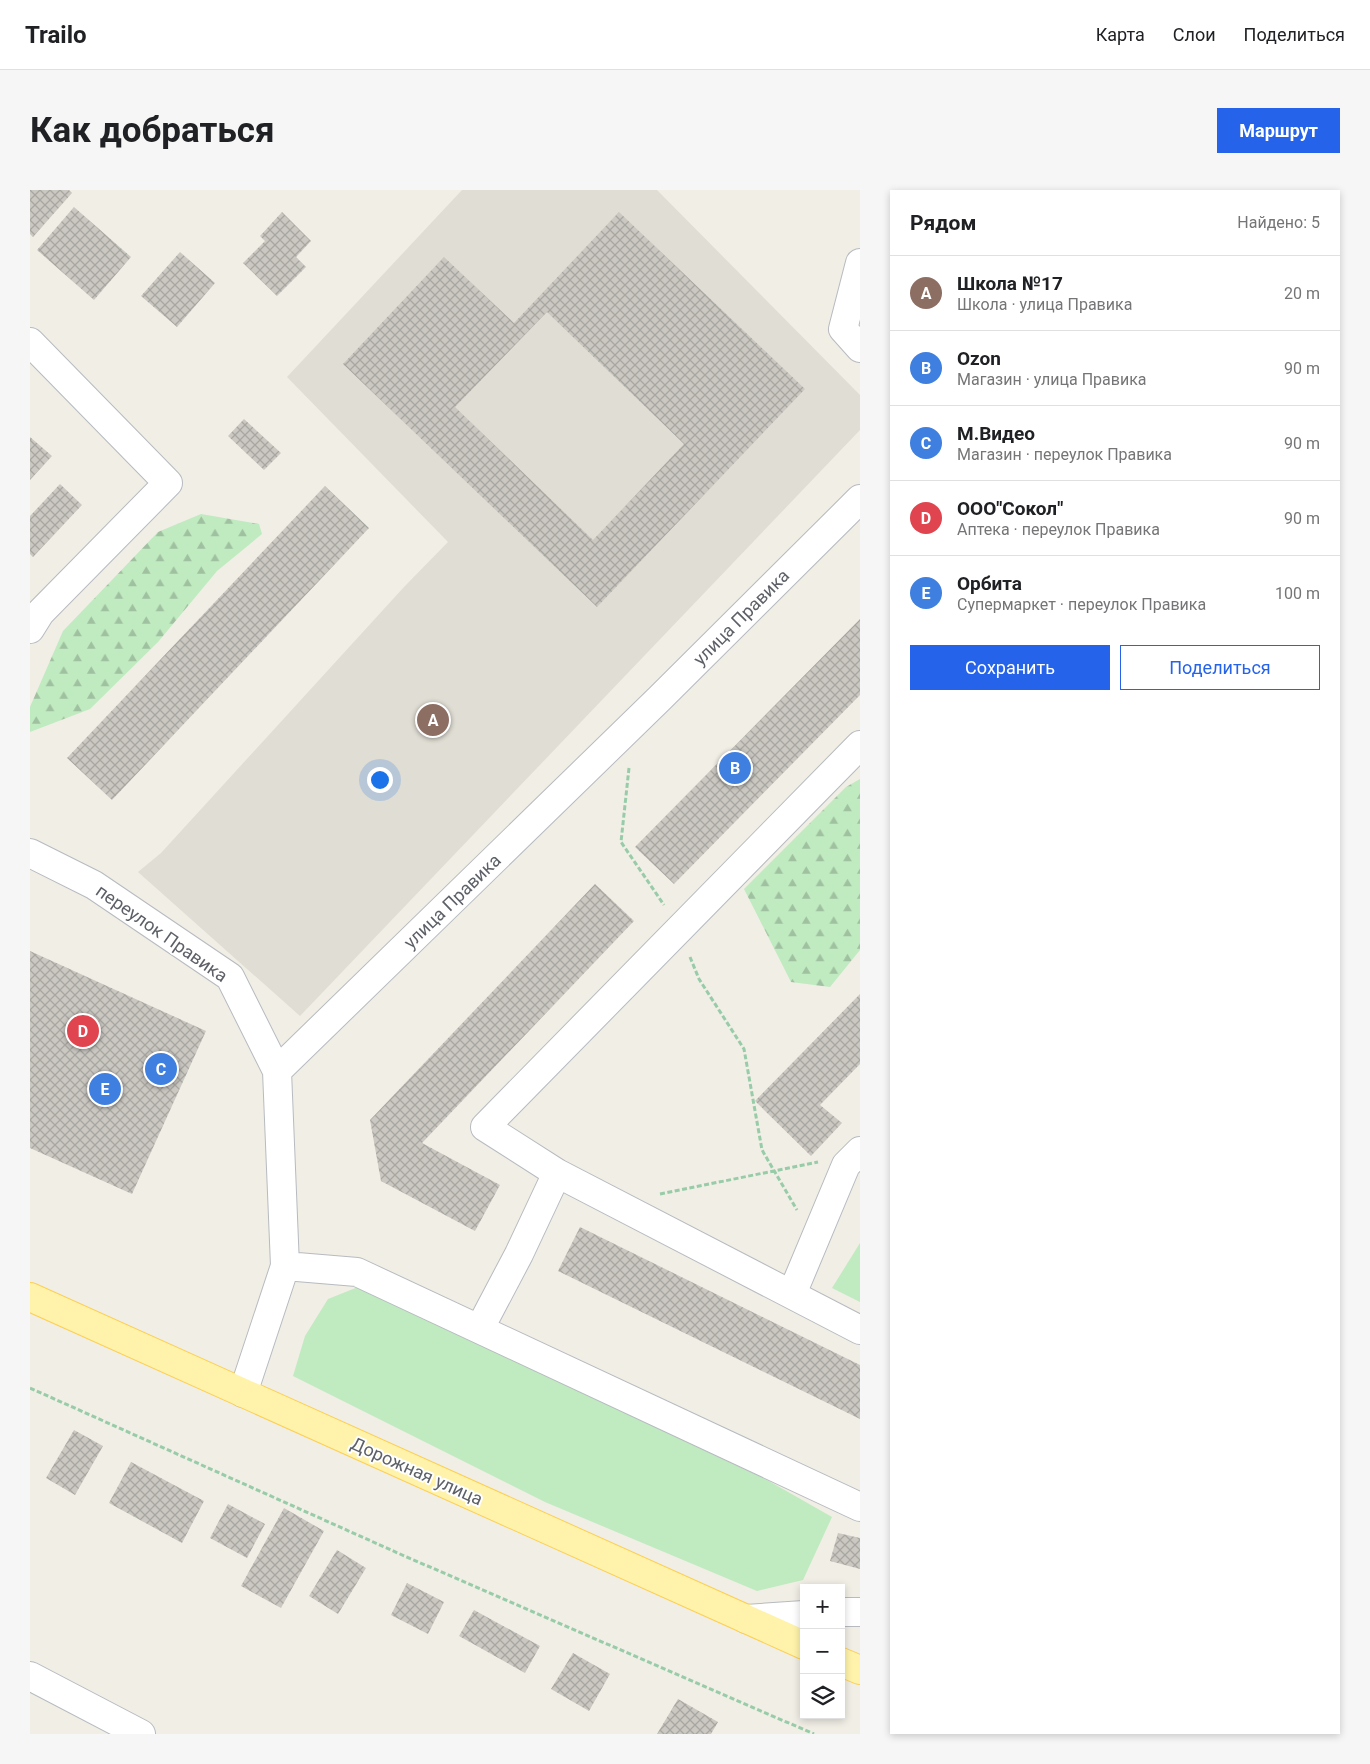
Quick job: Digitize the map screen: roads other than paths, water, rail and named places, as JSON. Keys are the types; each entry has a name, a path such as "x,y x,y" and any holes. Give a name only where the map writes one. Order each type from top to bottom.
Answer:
{"main road":[{"name":"Дорожная улица","path":"30,1298 800,1643"},
{"path":"845,1664 860,1670"}],"street":[{"path":"860,263 843,329 860,348"},
{"path":"30,342 168,483 40,613 30,629"},
{"name":"улица Правика","path":"277,1071 660,698 860,499"},
{"path":"860,746 485,1128 557,1173 860,1330"},
{"name":"переулок Правика","path":"30,853 94,885 230,977 277,1071"},
{"path":"243,1393 285,1266 277,1071"},
{"path":"792,1294 846,1165 858,1153"},
{"path":"480,1328 519,1254 557,1173"},
{"path":"285,1266 357,1272 860,1507"},
{"path":"845,1612 860,1612"},
{"path":"746,1619 800,1615"},
{"path":"30,1676 141,1734"}],"place":[{"name":"Школа №17","path":"433,720"},
{"name":"Ozon","path":"735,768"},
{"name":"ООО\"Сокол\"","path":"83,1031"},
{"name":"М.Видео","path":"161,1069"},
{"name":"Орбита","path":"105,1089"}]}
